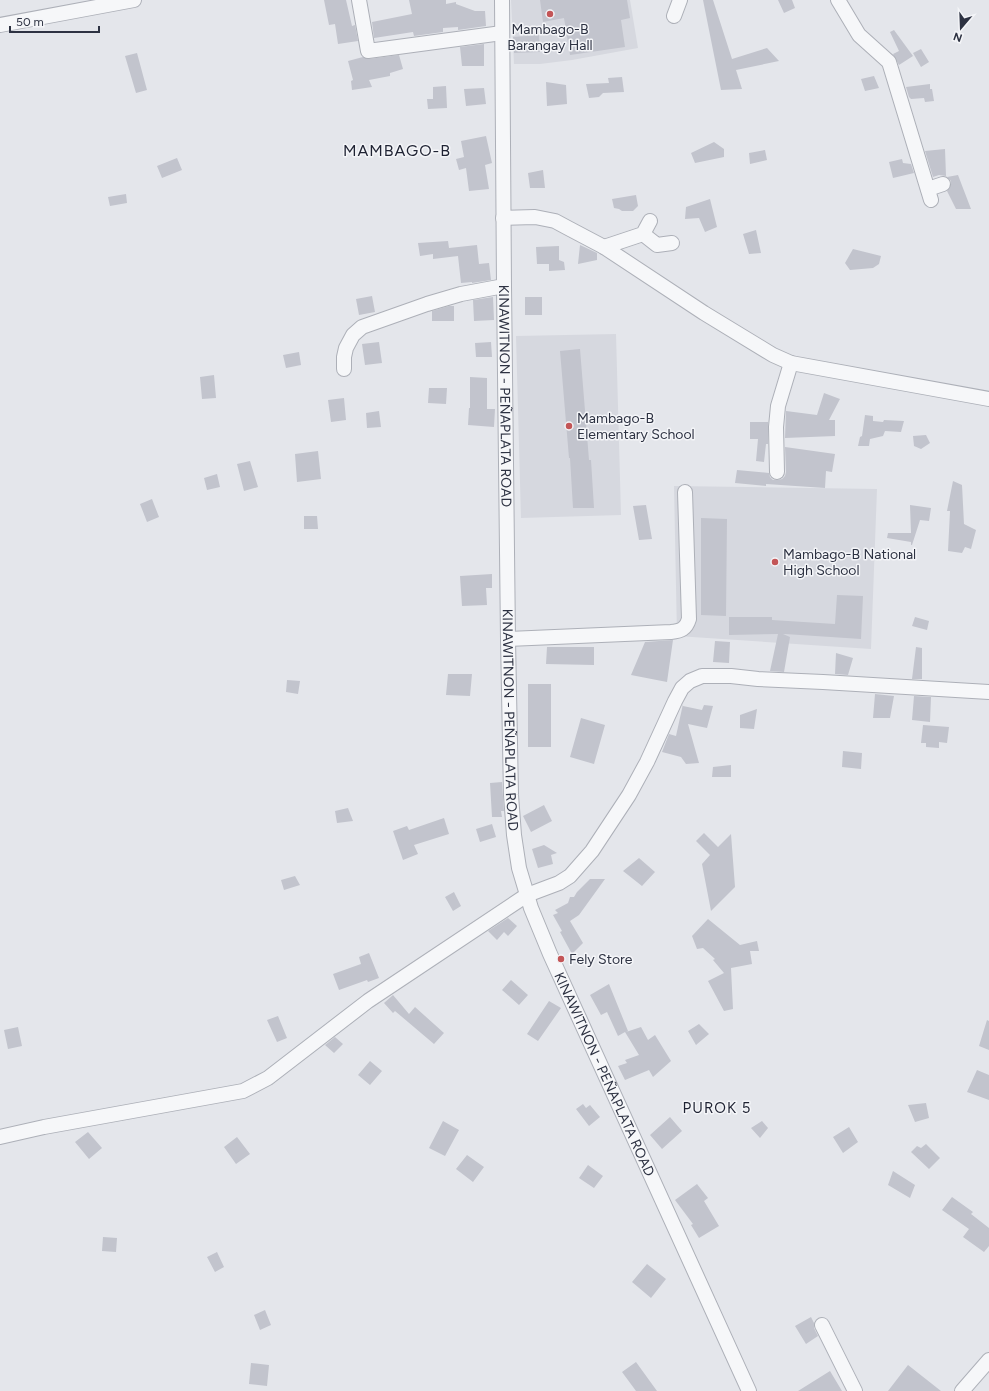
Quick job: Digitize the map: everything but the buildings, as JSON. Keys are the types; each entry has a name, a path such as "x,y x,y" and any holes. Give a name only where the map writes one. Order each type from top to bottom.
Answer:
{"street":[{"path":"0,25 134,0"},
{"path":"359,0 368,51 502,33"},
{"name":"KINAWITNON - PEÑAPLATA ROAD","path":"502,0 503,218 511,795 514,836 519,868 531,908 554,961 749,1391"},
{"path":"674,16 680,0"},
{"path":"838,0 859,35 889,62 929,194 943,184"},
{"path":"503,218 535,217 555,221 604,247 704,313 773,355 791,364 989,398"},
{"path":"604,247 643,234 650,220"},
{"path":"643,234 657,245 672,243"},
{"path":"344,370 346,348 353,335 362,327 427,304 461,294 504,286"},
{"path":"776,472 776,427 778,406 791,364"},
{"path":"508,639 671,632 684,629 689,619 685,492"},
{"path":"0,1137 44,1127 243,1091 268,1078 368,1002 527,895 559,883 570,876 592,851 629,795 678,695 682,688 690,681 702,676 731,676 758,679 989,692"},
{"path":"822,1325 855,1391"},
{"path":"962,1391 989,1360"}],"shaded area":[{"path":"511,0 630,0 638,48 572,60 540,64 514,64"},
{"name":"Mambago-B Elementary School","path":"616,334 621,515 521,518 516,336"},
{"name":"Mambago-B National High School","path":"674,486 877,489 871,649 677,636"}],"place":[{"name":"Mambago-B Barangay Hall","path":"550,14"},
{"name":"Mambago-B Elementary School","path":"569,426"},
{"name":"Mambago-B National High School","path":"775,562"},
{"name":"Fely Store","path":"561,959"}],"district":[{"name":"MAMBAGO-B","path":"397,150"},
{"name":"PUROK 5","path":"717,1108"}]}
